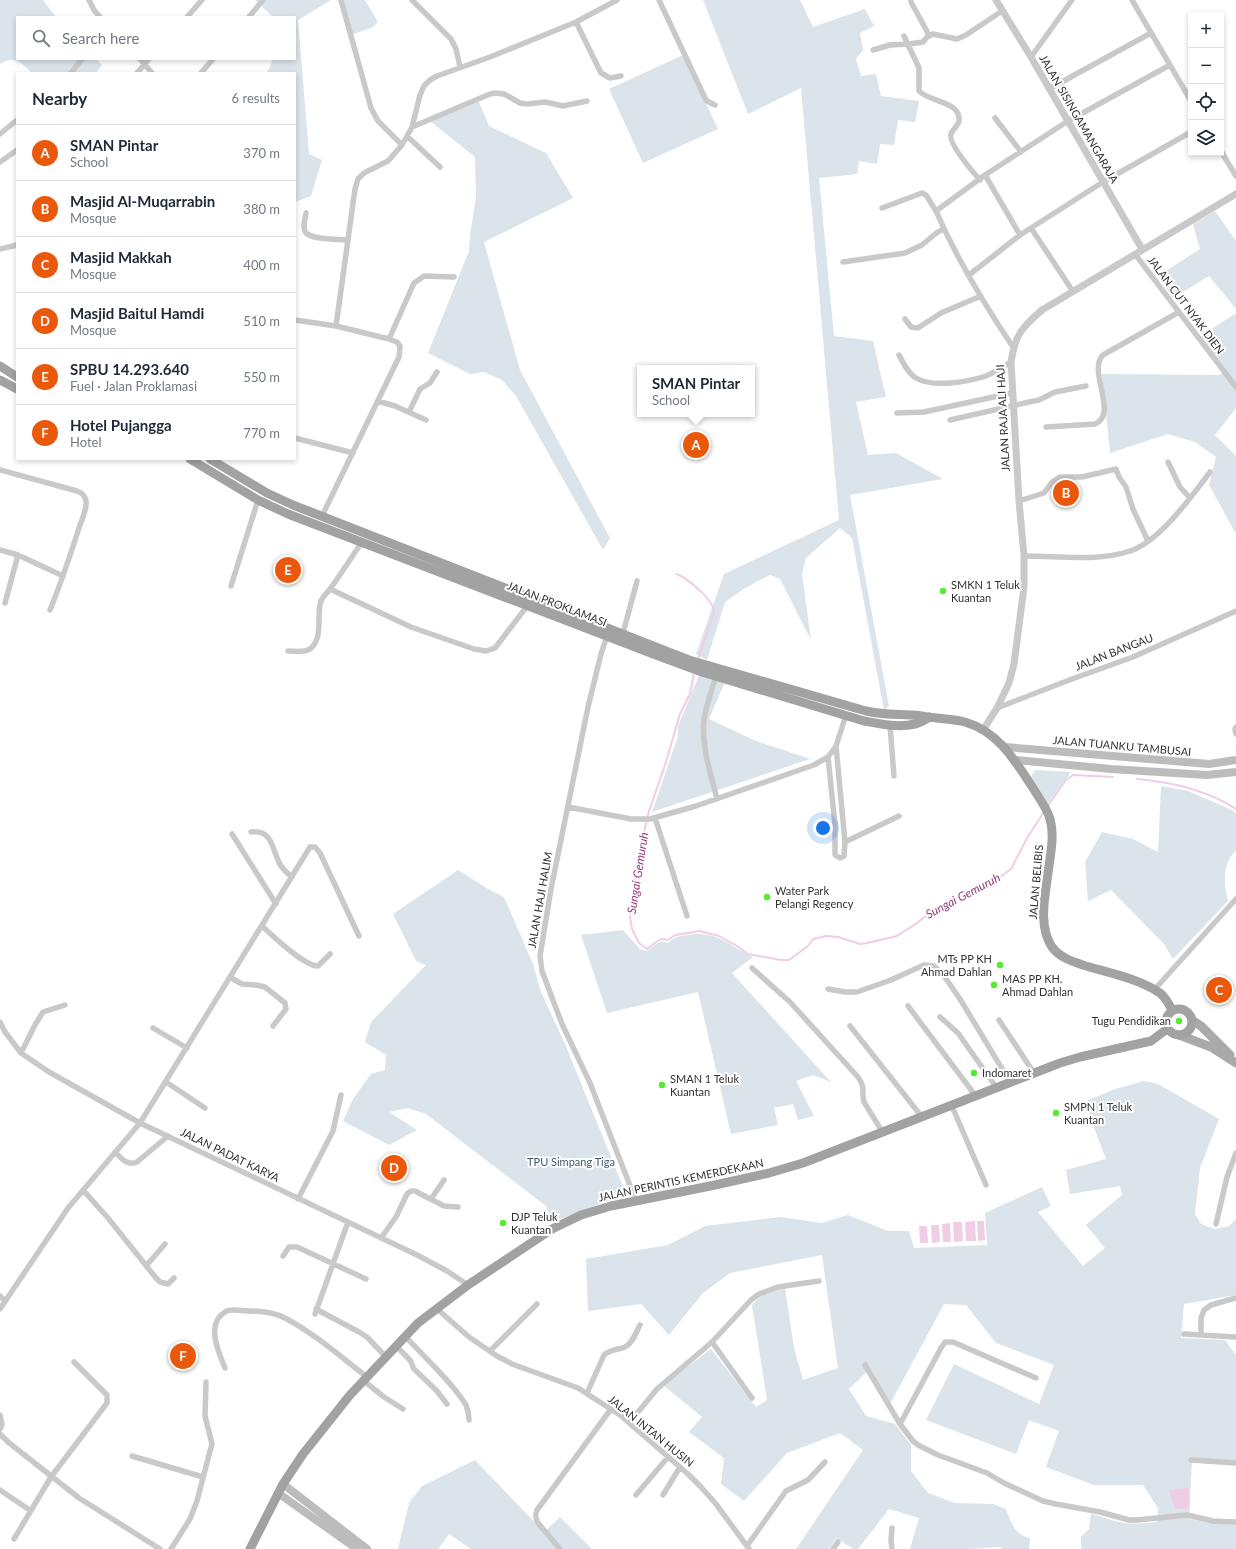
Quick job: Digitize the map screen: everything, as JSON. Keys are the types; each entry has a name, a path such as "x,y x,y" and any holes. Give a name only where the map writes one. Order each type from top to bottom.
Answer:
{"highway":[{"path":"0,366 16,376"},
{"path":"0,380 16,388"},
{"name":"JALAN PROKLAMASI","path":"192,460 258,500 288,514 362,542 392,549 623,633 657,652"},
{"name":"JALAN PROKLAMASI","path":"212,460 267,493 293,505 322,516 392,549 607,636 703,668 866,711 893,715 916,714 967,723 983,730 1005,747 1016,760"},
{"name":"JALAN PROKLAMASI","path":"718,672 864,721 890,726 915,724 930,717"},
{"path":"864,721 866,711"},
{"name":"JALAN BELIBIS","path":"1016,760 1046,810 1052,829 1052,843 1044,898 1043,921 1046,936 1052,947 1059,954 1075,962 1134,981 1154,990 1167,1000 1172,1010"},
{"path":"1172,1010 1185,1010 1188,1012 1192,1020 1188,1032 1179,1035 1172,1034 1167,1029 1165,1020 1172,1010"},
{"name":"JALAN PERINTIS KEMERDEKAAN","path":"252,1548 278,1492 313,1442 350,1395 405,1336 436,1308 468,1284 552,1229 581,1215 610,1206 769,1173 803,1162 996,1087 1080,1057 1151,1041 1167,1029"}],"main road":[{"name":"JALAN TUANKU TAMBUSAI","path":"1005,747 1155,761 1209,764 1236,760"},
{"name":"JALAN TUANKU TAMBUSAI","path":"1016,760 1111,769 1207,775 1236,772"},
{"path":"1192,1020 1201,1026 1229,1053 1236,1063"},
{"path":"1179,1035 1212,1047 1236,1063"},
{"path":"283,1484 367,1549"},
{"path":"278,1492 357,1549"}],"street":[{"path":"89,0 99,16"},
{"path":"188,16 202,0"},
{"path":"250,16 263,0"},
{"path":"341,0 371,108 378,121 402,145"},
{"path":"412,0 451,38 456,49 460,67"},
{"path":"336,326 355,189 358,179 364,173 388,161 402,145 412,127 420,95 424,86 437,76 490,57 576,22 617,0"},
{"path":"659,0 705,98 715,105"},
{"path":"911,0 929,35"},
{"name":"JALAN SISINGAMANGARAJA","path":"996,0 1031,57 1142,249"},
{"path":"1031,57 1072,0"},
{"path":"1132,0 1188,95"},
{"path":"873,50 890,45 923,42 929,35 935,33 953,38 961,38 1002,11"},
{"path":"576,22 601,74 610,78 621,76"},
{"path":"1049,89 1151,33"},
{"path":"904,36 919,68 918,91 926,96 952,106 958,113 959,121 950,138 960,155 980,180"},
{"path":"72,72 81,60"},
{"path":"141,60 151,72"},
{"path":"138,72 148,60"},
{"path":"202,72 212,60"},
{"path":"936,211 985,175 1068,121 1170,65"},
{"path":"412,127 495,93 504,94 520,103 527,104 545,102 564,106 586,101"},
{"path":"995,118 1021,152"},
{"path":"0,134 16,121"},
{"path":"969,275 1020,235 1103,182 1188,134"},
{"path":"407,136 440,167"},
{"path":"0,162 16,151"},
{"path":"1224,156 1236,176"},
{"path":"985,175 1020,235"},
{"path":"882,208 922,193 926,195 981,296 1013,347"},
{"name":"JALAN RAJA ALI HAJI","path":"983,730 997,708 1009,683 1014,664 1024,587 1024,556 1019,501 1011,362 1013,347 1017,337 1025,325 1042,310 1072,290 1236,194"},
{"path":"306,214 304,226 306,232 310,235 324,239 348,240"},
{"path":"1031,228 1072,290"},
{"path":"844,262 905,253 922,245 935,234 944,229"},
{"path":"0,249 16,245"},
{"name":"JALAN CUT NYAK DIEN","path":"1135,254 1236,387"},
{"path":"389,339 414,283 424,276 454,277"},
{"path":"905,319 911,327 918,328 941,313 981,296"},
{"path":"1046,427 1095,424 1100,422 1103,418 1104,409 1103,391 1098,368 1100,358 1179,312"},
{"path":"296,320 336,326 389,339 397,342 401,351 322,516"},
{"path":"899,356 916,378 932,384 985,376 1011,362"},
{"path":"409,412 420,389 430,383 437,372"},
{"path":"950,420 1039,400 1054,392 1086,386"},
{"path":"896,412 924,412 1012,393"},
{"path":"378,400 426,420"},
{"path":"296,438 353,453"},
{"path":"1168,462 1180,487 1190,498"},
{"path":"1019,501 1044,493 1052,482 1060,476 1082,477 1116,469 1119,478 1126,487 1133,509 1148,541"},
{"path":"0,470 77,491 85,498 86,506 50,610"},
{"path":"1024,556 1091,557 1112,555 1131,550 1148,541 1182,509 1210,472"},
{"path":"231,586 258,500"},
{"path":"288,651 305,651 311,648 315,642 318,632 322,598 330,589 362,542"},
{"path":"0,550 18,555 63,576"},
{"path":"5,603 18,555"},
{"path":"623,633 637,581"},
{"path":"330,589 411,627 474,649 486,651 495,648 528,605"},
{"name":"JALAN BANGAU","path":"997,708 1072,678 1133,657 1236,611"},
{"name":"JALAN HAJI HALIM","path":"607,636 588,707 540,956 542,971 562,1024 590,1083 636,1201"},
{"path":"717,799 707,754 704,734 704,720 718,672"},
{"path":"568,807 631,819 652,819 717,799 814,765 828,757 836,746 846,715"},
{"path":"890,726 894,776"},
{"path":"1236,727 1236,734"},
{"path":"828,757 835,825 835,855 838,858 842,858 844,856 845,842 836,746"},
{"path":"845,842 900,816"},
{"path":"652,819 687,916"},
{"path":"251,832 262,832 267,836 281,867 292,877"},
{"path":"232,834 276,904"},
{"path":"0,1309 55,1225 140,1123 231,978 310,847 313,846 317,848 359,936"},
{"path":"1154,990 1236,899"},
{"path":"262,926 282,944 310,965 320,965 330,954"},
{"path":"828,989 845,992 857,992 891,980 924,965 934,966 942,973 960,999 1010,1082"},
{"path":"752,968 790,1002 858,1077 864,1087 862,1097 864,1102 883,1132"},
{"path":"231,978 242,984 265,987 285,1003 286,1009 273,1026"},
{"path":"21,1053 43,1012 65,1005"},
{"path":"908,1006 975,1095"},
{"path":"940,1017 958,1033 996,1087"},
{"path":"999,1020 1034,1073"},
{"name":"JALAN PADAT KARYA","path":"0,1022 5,1032 21,1053 49,1072 140,1123 381,1238 447,1271 468,1284"},
{"path":"850,1026 922,1117"},
{"path":"153,1028 187,1048"},
{"path":"166,1082 205,1108"},
{"path":"298,1198 332,1131 341,1095"},
{"path":"952,1104 986,1185"},
{"path":"115,1152 127,1162 134,1164 168,1136"},
{"path":"1216,1224 1236,1153"},
{"path":"431,1199 444,1180"},
{"path":"84,1190 160,1282 168,1284 174,1278"},
{"path":"381,1238 396,1217 409,1192 415,1191 444,1206 458,1207"},
{"path":"348,1222 316,1311 360,1332 367,1337 386,1357"},
{"path":"146,1266 165,1244"},
{"path":"283,1256 289,1247 297,1247 366,1279"},
{"path":"629,1423 657,1389 712,1342 751,1300 759,1294 778,1287 819,1281"},
{"path":"0,1296 5,1301"},
{"path":"1201,1334 1201,1318 1204,1310 1211,1305 1236,1298"},
{"path":"490,1351 537,1304"},
{"name":"JALAN INTAN HUSIN","path":"436,1308 469,1337 490,1351 512,1364 566,1382 587,1393 629,1423 701,1487 716,1504 748,1548"},
{"path":"225,1368 214,1339 218,1321 226,1312 232,1310 254,1311 284,1317 306,1331 366,1379 384,1397 403,1409"},
{"path":"587,1393 604,1355 608,1351 625,1347 630,1343 640,1325"},
{"path":"1184,1334 1236,1337"},
{"path":"405,1336 452,1387 466,1405 469,1420"},
{"path":"900,1424 943,1344 948,1341 1036,1378"},
{"path":"712,1342 752,1398"},
{"path":"396,1346 410,1360 414,1369 436,1390 446,1404"},
{"path":"14,1539 51,1477 107,1403 108,1395 74,1362"},
{"path":"865,1365 900,1424 912,1441 924,1449 988,1473 1004,1483 1043,1501 1100,1512 1129,1520 1145,1520 1187,1515 1213,1520 1236,1522"},
{"path":"171,1549 190,1519 197,1500 212,1444 205,1416 206,1382"},
{"path":"559,1549 536,1519 537,1510 611,1410"},
{"path":"0,1415 2,1425 0,1429"},
{"path":"0,1434 51,1477 85,1502 160,1549"},
{"path":"132,1456 203,1477"},
{"path":"636,1495 668,1458"},
{"path":"1192,1460 1236,1463"},
{"path":"748,1548 786,1491 808,1480 825,1462"},
{"path":"664,1495 680,1467"},
{"path":"0,1490 31,1511"},
{"path":"892,1528 892,1549"},
{"path":"833,1549 838,1542"}],"green space":[{"path":"0,0 43,0 55,16 16,16 16,60 97,60 102,65 97,72 31,72 18,61 10,60 0,64"},
{"path":"255,0 331,0 298,20 309,154 322,160 311,196 296,202 296,72 267,72 273,60 296,60 296,16 272,16"},
{"path":"338,0 365,0 378,22 373,27 349,36"},
{"path":"703,0 800,0 813,27 865,9 874,26 860,33 863,50 856,59 861,76 876,74 881,96 919,101 915,122 898,120 894,145 880,144 877,164 859,161 857,174 819,178 834,336 873,341 886,397 856,402 868,455 896,453 943,479 850,495 889,706 884,710 852,538 840,528 806,558 802,574 811,640 780,579 770,575 745,588 725,602 707,660 696,654 724,574 839,520 801,88 748,114"},
{"path":"683,55 718,129 643,163 609,89"},
{"path":"479,102 489,126 546,153 573,198 484,242 520,370 610,538 603,550 516,396 502,380 484,372 470,374 428,353 469,251 476,197 475,157 430,121"},
{"path":"1215,211 1236,241 1236,309 1209,276 1173,298 1158,276 1200,249 1193,224"},
{"path":"1236,313 1236,408 1215,435 1236,456 1236,534 1209,485 1216,457 1195,442 1168,434 1110,453 1102,374 1220,375 1226,370 1201,336"},
{"path":"699,675 725,682 709,719 756,741 810,759 652,812 678,736 678,726"},
{"path":"1035,770 1071,772 1048,803 1031,776"},
{"path":"1161,786 1188,791 1232,810 1236,814 1236,850 1229,859 1225,872 1225,887 1228,901 1173,959 1164,944 1111,890 1088,901 1085,862 1102,832 1133,839 1158,852"},
{"name":"TPU Simpang Tiga","path":"458,870 504,897 533,964 541,992 565,1044 626,1194 552,1222 546,1206 426,1114 408,1108 389,1112 417,1130 389,1145 343,1121 353,1099 371,1074 385,1070 386,1055 365,1042 371,1022 426,965 416,961 393,914"},
{"path":"623,930 640,949 647,951 660,942 668,943 672,939 679,936 698,934 715,937 753,957 732,973 831,1082 813,1075 796,1081 814,1116 798,1120 793,1104 774,1108 778,1125 731,1134 698,992 607,1013 581,935"},
{"path":"1144,1081 1158,1084 1219,1119 1200,1168 1195,1214 1201,1224 1215,1229 1229,1226 1236,1219 1236,1295 1184,1304 1181,1338 1225,1340 1236,1355 1236,1463 1192,1460 1189,1519 1236,1524 1236,1549 1081,1549 1081,1537 1089,1529 1091,1514 1124,1523 1138,1524 1157,1522 1158,1508 1143,1485 1094,1485 1046,1467 1059,1431 1029,1420 1016,1454 926,1420 954,1364 1039,1404 1054,1365 996,1343 966,1305 944,1304 890,1404 870,1369 849,1389 866,1416 895,1424 911,1445 911,1471 928,1493 955,1503 993,1504 1006,1509 1014,1528 1021,1534 1030,1538 1029,1549 1001,1549 1002,1547 970,1549 910,1549 919,1518 889,1509 858,1549 853,1549 837,1538 829,1549 796,1549 863,1450 840,1433 787,1453 744,1501 721,1484 724,1458 689,1432 702,1417 663,1385 711,1349 756,1407 767,1400 752,1305 762,1295 785,1288 794,1348 803,1380 838,1368 822,1255 730,1273 703,1293 669,1335 641,1304 588,1311 586,1259 668,1245 705,1226 780,1217 822,1223 848,1215 888,1231 909,1231 914,1248 987,1245 985,1213 1042,1187 1051,1206 1038,1212 1083,1266 1105,1248 1086,1225 1122,1195 1120,1186 1070,1194 1066,1170 1106,1159 1084,1102 1115,1089"},
{"path":"475,1460 544,1532 560,1517 592,1549 471,1549 449,1534 438,1549 398,1549 409,1503 422,1486"}],"shaded area":[{"path":"975,1221 976,1241 966,1241 965,1222"},
{"path":"977,1221 984,1221 985,1240 978,1241"},
{"path":"953,1222 962,1222 963,1241 954,1242"},
{"path":"950,1223 951,1242 943,1242 942,1224"},
{"path":"931,1225 939,1225 940,1242 932,1243"},
{"path":"919,1226 927,1226 928,1243 920,1243"},
{"path":"1189,1488 1189,1508 1175,1509 1169,1490"}],"waterway":[{"name":"Sungai Gemuruh","path":"677,574 700,590 713,607 714,612 698,659"},
{"name":"Sungai Gemuruh","path":"694,673 690,694 680,714 665,765 649,811 636,867 630,917 632,929 639,943 647,949 659,940 668,940 675,935 700,931 719,936 748,954 789,960 808,946 813,939 826,936 838,937 860,944 897,936 930,913 963,894 995,881 1011,869 1027,838 1044,812"},
{"name":"Sungai Gemuruh","path":"1047,807 1066,780 1073,775 1113,777"},
{"name":"Sungai Gemuruh","path":"1137,779 1163,782 1188,788 1225,802 1236,809"}],"place":[{"name":"SMAN Pintar","path":"696,445"},
{"name":"Masjid Al-Muqarrabin","path":"1066,493"},
{"name":"SPBU 14.293.640","path":"288,570"},
{"name":"SMKN 1 Teluk Kuantan","path":"943,591"},
{"name":"Water Park Pelangi Regency","path":"767,897"},
{"name":"MTs PP KH Ahmad Dahlan","path":"1000,965"},
{"name":"MAS PP KH. Ahmad Dahlan","path":"994,985"},
{"name":"Masjid Makkah","path":"1219,990"},
{"name":"Tugu Pendidikan","path":"1179,1021"},
{"name":"Indomaret","path":"974,1073"},
{"name":"SMAN 1 Teluk Kuantan","path":"662,1085"},
{"name":"SMPN 1 Teluk Kuantan","path":"1056,1113"},
{"name":"Masjid Baitul Hamdi","path":"394,1168"},
{"name":"DJP Teluk Kuantan","path":"503,1223"},
{"name":"Hotel Pujangga","path":"183,1356"}]}
